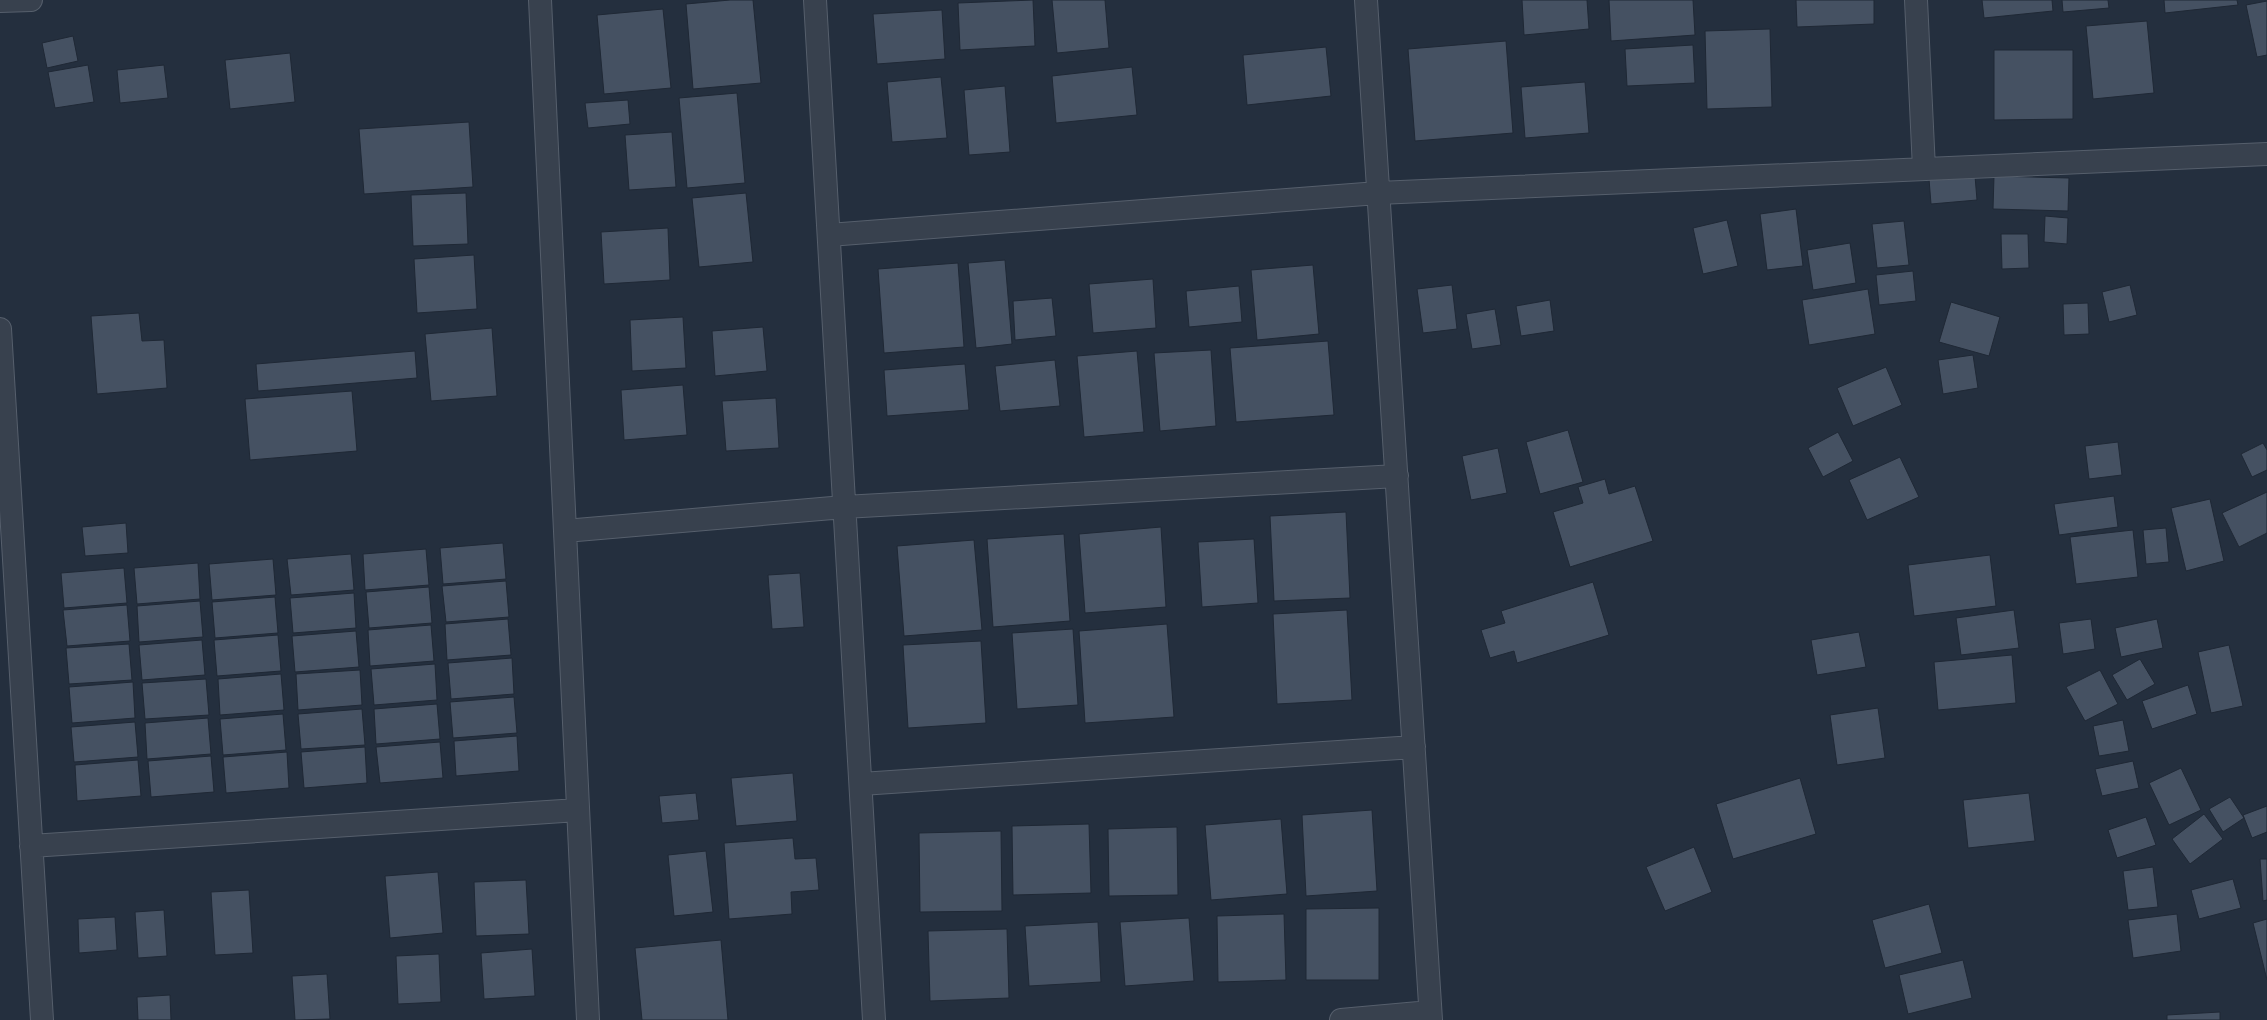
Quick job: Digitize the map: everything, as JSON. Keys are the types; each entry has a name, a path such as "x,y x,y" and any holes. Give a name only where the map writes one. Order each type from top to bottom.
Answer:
{"street":[{"path":"0,1 31,0"},
{"path":"540,0 588,1020"},
{"path":"815,0 874,1020"},
{"path":"1341,1020 1431,1016 1366,0"},
{"path":"1916,0 1924,169"},
{"path":"829,235 1378,193 2267,154"},
{"path":"0,329 42,1020"},
{"path":"565,531 844,507 1397,476"},
{"path":"861,784 1414,747"},
{"path":"31,846 578,810"}],"building":[{"path":"730,0 753,0 761,83 693,89 686,4"},
{"path":"1033,0 1035,46 960,50 958,3"},
{"path":"1052,0 1105,0 1109,48 1057,53"},
{"path":"1522,0 1587,0 1589,29 1524,35"},
{"path":"1609,0 1693,0 1695,35 1611,41"},
{"path":"1796,0 1874,0 1874,24 1797,27"},
{"path":"1982,0 2052,0 2053,11 1984,18"},
{"path":"2062,0 2108,0 2109,8 2063,12"},
{"path":"2164,0 2237,0 2238,5 2165,13"},
{"path":"2267,1 2267,55 2257,57 2246,5"},
{"path":"663,9 671,88 604,94 597,15"},
{"path":"942,10 945,59 877,64 873,14"},
{"path":"2147,21 2154,93 2093,99 2086,26"},
{"path":"1770,29 1772,107 1707,109 1705,31"},
{"path":"73,36 78,61 47,68 42,43"},
{"path":"1506,41 1513,133 1415,141 1408,49"},
{"path":"1693,45 1695,83 1627,86 1625,49"},
{"path":"1326,47 1331,96 1247,105 1243,55"},
{"path":"1994,50 2073,50 2073,119 1994,120"},
{"path":"290,53 295,102 230,109 225,60"},
{"path":"88,65 94,102 55,108 48,72"},
{"path":"164,65 168,98 120,103 117,70"},
{"path":"1132,67 1137,115 1056,123 1052,76"},
{"path":"941,77 947,138 892,142 887,82"},
{"path":"1585,82 1589,133 1525,138 1521,87"},
{"path":"1005,86 1010,152 969,155 964,90"},
{"path":"737,93 745,183 687,188 679,98"},
{"path":"628,100 630,124 588,128 585,103"},
{"path":"469,122 473,187 364,194 359,129"},
{"path":"672,132 676,187 629,190 625,135"},
{"path":"1975,176 1977,200 1931,204 1929,179"},
{"path":"1994,176 2069,178 2068,211 1993,209"},
{"path":"466,193 468,244 413,246 411,195"},
{"path":"746,193 753,262 699,267 692,198"},
{"path":"1796,209 1803,266 1767,270 1760,214"},
{"path":"2045,216 2068,218 2067,244 2044,242"},
{"path":"1727,220 1738,266 1703,274 1693,228"},
{"path":"1904,221 1909,265 1877,268 1872,224"},
{"path":"668,228 670,280 604,284 601,232"},
{"path":"2001,234 2028,234 2029,268 2002,269"},
{"path":"1850,243 1856,283 1813,290 1807,250"},
{"path":"474,255 477,309 417,313 414,259"},
{"path":"1005,260 1012,344 976,348 968,263"},
{"path":"958,263 964,347 884,353 878,269"},
{"path":"1313,265 1319,334 1257,340 1251,270"},
{"path":"1913,271 1916,301 1879,305 1876,275"},
{"path":"1153,279 1156,328 1093,333 1089,284"},
{"path":"1452,285 1457,329 1423,333 1417,289"},
{"path":"2130,285 2137,315 2109,322 2102,292"},
{"path":"1239,286 1242,322 1189,327 1186,291"},
{"path":"1868,289 1875,334 1809,345 1802,300"},
{"path":"1052,298 1056,336 1015,340 1013,301"},
{"path":"1550,300 1554,331 1521,336 1516,306"},
{"path":"1951,302 2000,317 1989,356 1939,342"},
{"path":"2088,303 2089,334 2064,335 2063,304"},
{"path":"1495,309 1501,345 1472,349 1466,314"},
{"path":"139,313 142,341 164,340 167,388 97,394 91,316"},
{"path":"683,317 686,368 632,371 630,320"},
{"path":"763,327 767,371 715,376 712,331"},
{"path":"492,328 497,396 431,401 425,334"},
{"path":"1328,341 1334,415 1236,422 1230,348"},
{"path":"1211,350 1216,426 1160,431 1154,353"},
{"path":"415,351 417,378 258,391 256,364"},
{"path":"1137,351 1144,432 1084,437 1077,356"},
{"path":"1973,355 1978,388 1943,394 1938,360"},
{"path":"1055,360 1060,406 1000,411 995,366"},
{"path":"965,364 969,410 887,416 884,370"},
{"path":"1886,367 1902,405 1853,426 1837,388"},
{"path":"683,385 687,435 624,440 621,390"},
{"path":"352,391 357,451 250,460 245,399"},
{"path":"776,398 779,448 726,451 722,401"},
{"path":"1568,430 1583,482 1540,494 1526,442"},
{"path":"1838,432 1853,461 1823,477 1808,448"},
{"path":"2118,442 2122,475 2089,479 2085,446"},
{"path":"2263,443 2267,450 2267,470 2252,477 2241,454"},
{"path":"1498,448 1507,493 1471,500 1462,456"},
{"path":"1900,457 1919,497 1867,520 1849,480"},
{"path":"1605,479 1609,494 1635,486 1653,541 1570,567 1553,512 1583,503 1578,487"},
{"path":"2267,492 2267,533 2239,547 2222,513"},
{"path":"2114,496 2118,527 2059,535 2054,504"},
{"path":"2210,499 2224,561 2186,571 2171,508"},
{"path":"1346,512 1350,598 1274,601 1270,516"},
{"path":"126,523 128,553 85,556 82,527"},
{"path":"1161,527 1166,607 1085,613 1079,534"},
{"path":"2166,528 2169,562 2146,564 2143,530"},
{"path":"2133,530 2138,577 2076,584 2070,537"},
{"path":"1064,534 1070,621 993,627 987,539"},
{"path":"1254,539 1258,603 1202,607 1198,542"},
{"path":"974,540 982,630 904,636 897,546"},
{"path":"503,543 506,579 443,584 440,548"},
{"path":"426,549 429,585 365,590 363,554"},
{"path":"351,554 354,590 291,595 287,559"},
{"path":"1990,555 1996,606 1914,616 1908,565"},
{"path":"273,559 276,595 212,600 209,564"},
{"path":"198,563 200,599 137,604 134,568"},
{"path":"124,568 127,603 64,608 61,573"},
{"path":"800,573 804,627 772,629 768,575"},
{"path":"506,581 509,617 446,622 442,586"},
{"path":"1593,582 1609,635 1517,663 1514,651 1490,658 1481,630 1505,623 1501,611"},
{"path":"429,587 432,623 369,628 366,592"},
{"path":"354,593 356,628 293,633 290,598"},
{"path":"275,597 278,633 215,638 212,602"},
{"path":"200,601 203,637 139,642 137,606"},
{"path":"127,605 130,641 67,646 63,610"},
{"path":"1347,610 1352,700 1277,704 1273,614"},
{"path":"2014,610 2019,648 1961,655 1956,618"},
{"path":"508,619 511,655 447,660 445,624"},
{"path":"2091,619 2095,649 2063,654 2059,623"},
{"path":"2157,619 2163,648 2121,657 2115,628"},
{"path":"1167,624 1174,717 1085,723 1079,631"},
{"path":"431,625 434,661 370,666 368,630"},
{"path":"1073,629 1078,705 1017,709 1012,633"},
{"path":"356,631 359,667 295,672 292,636"},
{"path":"1859,632 1866,667 1817,675 1811,640"},
{"path":"278,635 281,671 217,676 214,640"},
{"path":"202,640 205,675 142,680 139,645"},
{"path":"981,641 986,723 908,728 903,645"},
{"path":"129,644 132,680 69,684 66,648"},
{"path":"2229,645 2243,706 2211,713 2198,652"},
{"path":"2012,655 2016,703 1938,710 1934,662"},
{"path":"512,658 514,694 451,699 448,663"},
{"path":"2140,659 2155,684 2127,700 2112,675"},
{"path":"435,664 437,700 374,705 371,669"},
{"path":"360,670 362,705 298,710 296,674"},
{"path":"2100,670 2118,704 2085,721 2066,687"},
{"path":"281,674 284,710 220,715 218,679"},
{"path":"206,679 209,715 145,719 142,683"},
{"path":"133,682 135,718 72,723 69,687"},
{"path":"2188,685 2197,714 2152,729 2142,701"},
{"path":"514,697 517,733 453,738 450,702"},
{"path":"437,704 440,739 376,744 374,709"},
{"path":"1878,708 1885,758 1837,765 1830,715"},
{"path":"362,709 365,745 301,749 298,714"},
{"path":"283,714 286,750 223,755 220,719"},
{"path":"208,718 211,754 147,759 145,723"},
{"path":"2123,720 2129,751 2099,756 2093,726"},
{"path":"135,722 138,757 74,762 71,727"},
{"path":"517,736 519,771 456,776 454,741"},
{"path":"440,742 443,778 380,783 376,747"},
{"path":"365,747 367,783 304,788 301,752"},
{"path":"287,752 289,788 226,793 223,757"},
{"path":"211,756 214,792 151,797 148,761"},
{"path":"138,760 141,796 77,801 75,765"},
{"path":"2133,761 2139,788 2102,796 2095,769"},
{"path":"2181,768 2201,810 2169,825 2149,783"},
{"path":"793,773 797,821 736,826 731,778"},
{"path":"1800,778 1816,834 1733,859 1716,804"},
{"path":"696,793 699,820 662,823 659,796"},
{"path":"2029,793 2035,841 1968,848 1963,800"},
{"path":"2230,797 2244,818 2223,832 2209,809"},
{"path":"2267,806 2267,832 2252,838 2243,815"},
{"path":"1372,810 1377,891 1306,896 1302,815"},
{"path":"2204,814 2223,839 2190,864 2172,839"},
{"path":"2146,817 2156,845 2117,858 2108,830"},
{"path":"1281,819 1287,894 1211,900 1205,825"},
{"path":"1089,824 1091,893 1013,895 1012,826"},
{"path":"1177,827 1178,895 1109,896 1108,829"},
{"path":"1001,831 1002,911 920,912 919,833"},
{"path":"793,838 795,859 816,858 819,890 791,892 792,914 729,919 724,843"},
{"path":"1694,847 1712,892 1665,911 1646,867"},
{"path":"706,851 713,912 674,916 668,855"},
{"path":"2260,859 2267,859 2267,900 2263,901"},
{"path":"2153,867 2158,907 2128,910 2123,871"},
{"path":"438,872 443,933 390,938 385,876"},
{"path":"2233,879 2241,908 2199,919 2191,890"},
{"path":"526,880 529,934 476,936 474,882"},
{"path":"249,890 253,953 215,955 211,892"},
{"path":"1929,904 1942,953 1885,968 1872,920"},
{"path":"1379,908 1379,980 1306,980 1306,909"},
{"path":"164,910 167,956 138,958 135,912"},
{"path":"1284,914 1286,980 1218,982 1217,916"},
{"path":"2177,914 2181,951 2133,958 2128,920"},
{"path":"115,917 117,950 79,953 78,919"},
{"path":"1189,918 1194,981 1125,986 1120,922"},
{"path":"2267,919 2267,980 2253,923"},
{"path":"1098,922 1101,982 1029,986 1025,926"},
{"path":"1007,929 1009,998 930,1001 928,931"},
{"path":"721,940 728,1020 642,1020 635,948"},
{"path":"532,949 535,996 484,999 481,953"},
{"path":"439,954 441,1002 398,1004 396,956"},
{"path":"1963,960 1972,998 1908,1014 1899,975"},
{"path":"327,974 330,1019 295,1020 292,976"},
{"path":"170,995 171,1020 138,1020 137,997"},
{"path":"2220,1012 2220,1020 2167,1020 2167,1015"}]}
